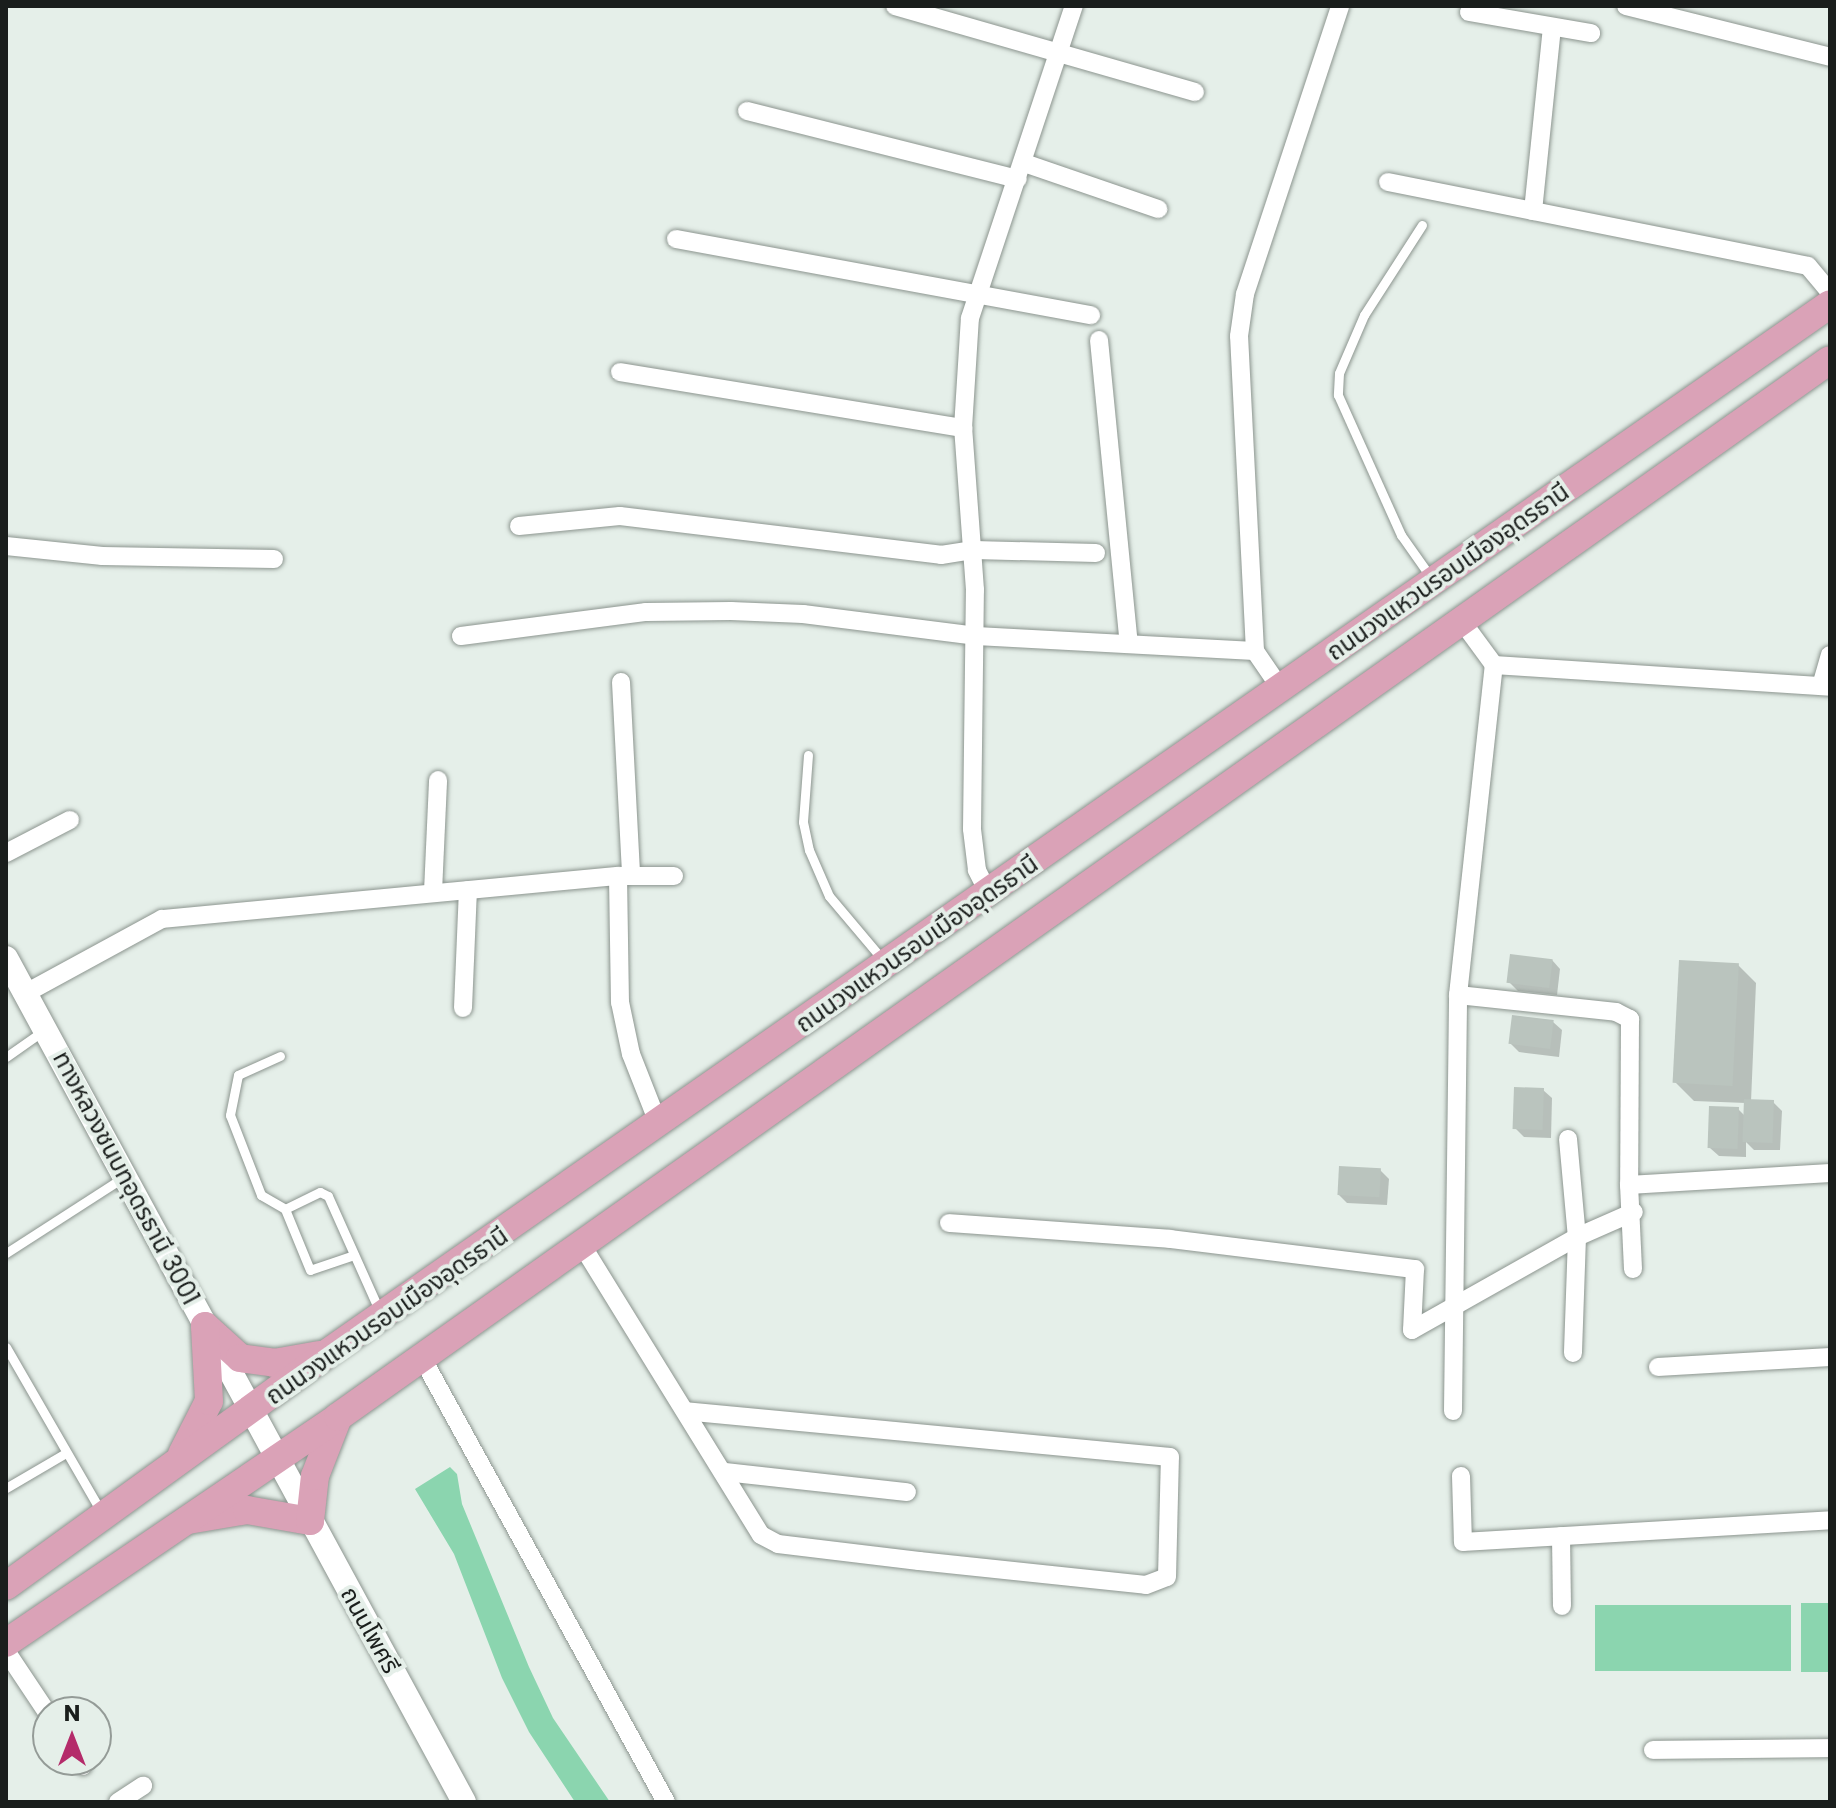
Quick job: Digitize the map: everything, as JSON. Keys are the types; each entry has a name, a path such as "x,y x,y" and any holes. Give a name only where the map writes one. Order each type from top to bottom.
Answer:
{"main road":[{"name":"ถนนวงแหวนรอบเมืองอุดรธานี","path":"6,1586 326,1354 383,1318 1830,304"},
{"name":"ถนนวงแหวนรอบเมืองอุดรธานี","path":"6,1643 338,1417 420,1354 1830,360"},
{"path":"205,1326 240,1358 274,1363 326,1354"},
{"path":"175,1464 198,1431 209,1401 205,1326"},
{"path":"184,1520 247,1510 310,1521 315,1476 338,1417"}],"street":[{"path":"895,6 1195,92"},
{"path":"989,894 973,852 974,550 963,428 976,298 1074,6"},
{"path":"1281,689 1255,651 1239,336 1245,294 1340,6"},
{"path":"1630,7 1830,57"},
{"path":"1469,12 1591,33"},
{"path":"1533,211 1552,27"},
{"path":"747,111 1021,171 1158,209"},
{"path":"1388,182 1808,266 1830,292"},
{"path":"676,239 976,298 1091,315"},
{"path":"1099,340 1129,644"},
{"path":"620,372 963,428"},
{"path":"519,526 620,516 941,555 974,550 1096,553"},
{"path":"6,546 102,556 274,559"},
{"path":"461,636 646,612 731,611 803,614 976,636 1255,651"},
{"path":"1453,1411 1458,1307 1458,995 1494,665 1461,620"},
{"path":"1494,665 1826,687 1830,655"},
{"path":"621,682 625,876 620,1002 631,1054 659,1125"},
{"path":"433,892 438,780"},
{"path":"6,853 70,820"},
{"path":"26,993 162,919 433,892 625,876 674,876"},
{"path":"463,1008 468,890"},
{"name":"ทางหลวงชนบทอุดรธานี 3001","path":"6,958 250,1411"},
{"path":"1458,995 1616,1012 1630,1019 1629,1185 1634,1212 1633,1269"},
{"path":"1568,1139 1577,1237 1573,1353"},
{"path":"1629,1185 1830,1173"},
{"path":"949,1223 1170,1239 1415,1269 1412,1330 1458,1307 1577,1237 1634,1212"},
{"path":"580,1242 686,1411 725,1472 761,1535 778,1544 1146,1585 1162,1583 1169,1570 1170,1457 686,1411"},
{"path":"420,1354 666,1802"},
{"path":"1658,1367 1830,1357"},
{"name":"ถนนโพศรี","path":"250,1411 464,1802"},
{"path":"725,1472 907,1492"},
{"path":"1461,1476 1463,1542 1830,1520"},
{"path":"1561,1536 1562,1606"},
{"path":"6,1651 36,1696"},
{"path":"1653,1750 1830,1748"},
{"path":"118,1802 143,1786"}],"lane":[{"path":"1422,225 1364,315 1339,373 1338,395 1401,535 1434,581"},
{"path":"808,755 803,822 809,850 829,896 887,965"},
{"path":"6,1057 46,1029"},
{"path":"280,1056 238,1075 230,1115 261,1195 285,1209 310,1270 354,1255"},
{"path":"6,1253 125,1177"},
{"path":"285,1209 324,1193 383,1318"},
{"path":"6,1347 104,1515"},
{"path":"6,1488 66,1453"}],"shaded area":[{"path":"450,1467 457,1474 462,1504 553,1718 610,1802 575,1802 529,1732 502,1678 454,1554 415,1489"},
{"path":"1801,1603 1830,1603 1830,1672 1801,1672"},
{"path":"1595,1605 1791,1605 1791,1671 1595,1671"}],"building":[{"path":"1510,954 1553,959 1549,988 1506,983"},
{"path":"1679,960 1739,963 1732,1086 1673,1083"},
{"path":"1512,1015 1554,1020 1550,1049 1508,1044"},
{"path":"1514,1087 1544,1088 1543,1130 1513,1129"},
{"path":"1744,1099 1774,1100 1772,1143 1742,1142"},
{"path":"1709,1106 1739,1107 1738,1149 1708,1148"},
{"path":"1339,1166 1381,1168 1379,1197 1337,1195"}]}
